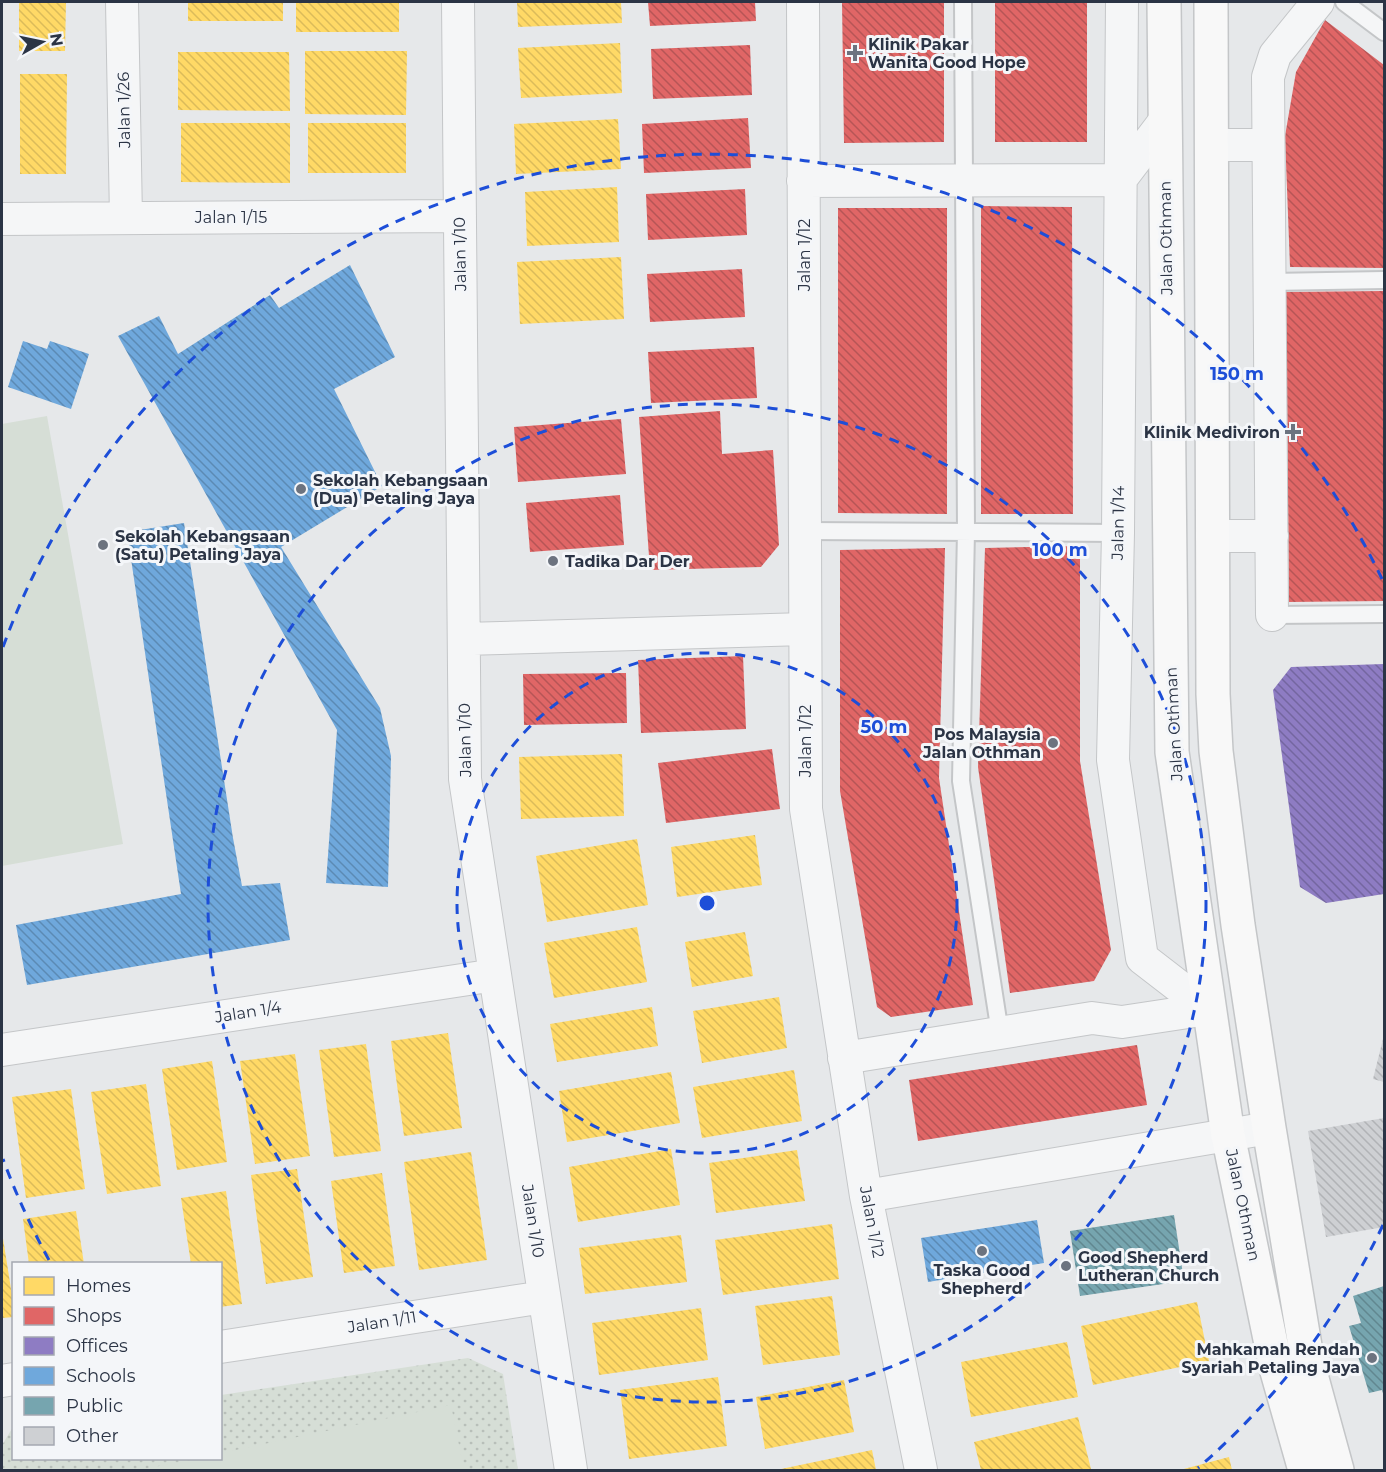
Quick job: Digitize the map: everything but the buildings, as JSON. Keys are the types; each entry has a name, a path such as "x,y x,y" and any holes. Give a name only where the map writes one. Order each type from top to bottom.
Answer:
{"main road":[{"name":"Jalan Othman","path":"1164,2 1172,752 1228,1135 1276,1368 1305,1470"},
{"path":"1211,2 1212,536 1216,751 1238,925 1308,1364 1338,1470"}],"street":[{"name":"Jalan 1/26","path":"122,2 126,218"},
{"name":"Jalan 1/10","path":"458,2 465,779 572,1470"},
{"name":"Jalan 1/12","path":"803,2 806,809 866,1196 921,1470"},
{"name":"Jalan 1/14","path":"1122,2 1118,533 1113,760 1142,958 1209,1009"},
{"path":"1272,615 1268,77 1275,55 1318,2"},
{"path":"803,181 1120,180 1164,122"},
{"path":"1212,145 1268,145"},
{"name":"Jalan 1/15","path":"2,219 460,216"},
{"path":"1212,536 1272,536"},
{"path":"464,639 805,629"},
{"name":"Jalan 1/4","path":"2,1050 495,975"},
{"path":"844,1058 1092,1018 1122,1022 1209,1009"},
{"path":"866,1196 1269,1128"},
{"name":"Jalan 1/11","path":"222,1347 544,1297"}],"lane":[{"path":"963,2 966,531 961,781 1000,1033"},
{"path":"1344,2 1384,32"},
{"path":"1268,282 1384,280"},
{"path":"804,531 1118,533"},
{"path":"1272,615 1384,614"}],"shaded area":[{"path":"47,416 123,844 2,866 2,424"},
{"path":"468,1358 503,1374 518,1470 2,1470 2,1445 12,1429 12,1460 222,1460 222,1395"},
{"path":"451,1405 464,1470 138,1470 191,1460 222,1460 222,1453"}],"place":[{"name":"Klinik Pakar Wanita Good Hope","path":"855,53"},
{"name":"Klinik Mediviron","path":"1293,432"},
{"name":"Sekolah Kebangsaan (Dua) Petaling Jaya","path":"301,489"},
{"name":"Sekolah Kebangsaan (Satu) Petaling Jaya","path":"103,545"},
{"name":"Tadika Dar Der","path":"553,561"},
{"name":"Pos Malaysia Jalan Othman","path":"1053,743"},
{"name":"Taska Good Shepherd","path":"982,1251"},
{"name":"Good Shepherd Lutheran Church","path":"1066,1266"},
{"name":"Mahkamah Rendah Syariah Petaling Jaya","path":"1372,1358"}]}
